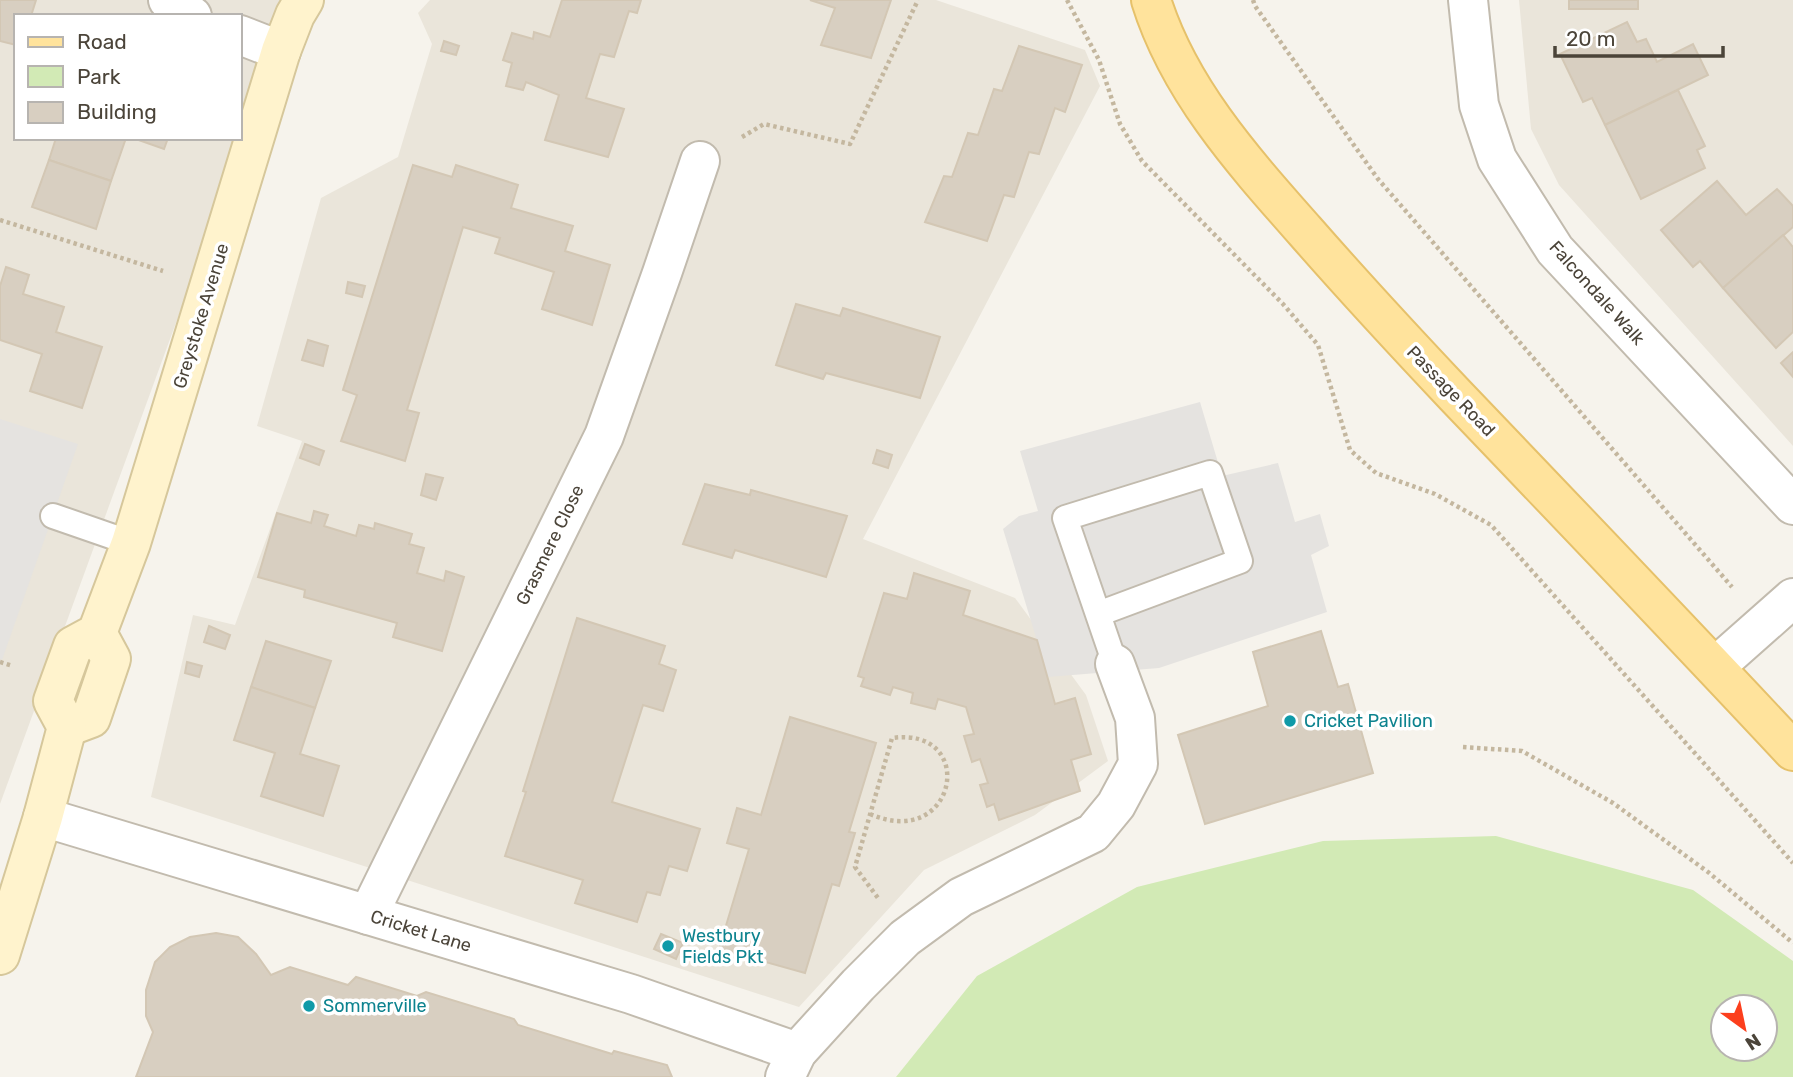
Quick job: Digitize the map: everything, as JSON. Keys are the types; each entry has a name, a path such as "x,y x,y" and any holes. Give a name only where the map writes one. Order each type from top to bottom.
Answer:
{"main road":[{"name":"Passage Road","path":"1151,0 1187,84 1230,143 1277,200 1377,313 1793,751"}],"street":[{"path":"168,0 189,14"},
{"name":"Greystoke Avenue","path":"0,956 43,817 67,727 91,718 100,695 111,659 97,634 131,543 281,51 304,0"},
{"name":"Falcondale Walk","path":"1468,0 1479,106 1497,159 1555,250 1793,505"},
{"path":"242,36 281,51"},
{"name":"Grasmere Close","path":"368,915 604,436 699,161"},
{"path":"1715,667 1793,598"},
{"path":"791,1065 858,985 905,939 961,897 1093,833 1116,805 1138,764 1135,718 1115,664"},
{"name":"Cricket Lane","path":"43,817 631,994 791,1065"}],"lane":[{"path":"1098,614 1240,561 1210,473 1065,518 1115,664"},
{"path":"53,516 131,543"}],"path":[{"path":"699,161 764,124 850,144 918,0"},
{"path":"1067,0 1099,60 1120,124 1142,161 1283,304 1318,345 1350,450 1376,473 1435,494 1492,526 1793,863"},
{"path":"1253,0 1378,179 1764,624"},
{"path":"0,220 210,286"},
{"path":"870,814 888,822 924,817 936,808 944,796 948,775 942,755 925,740 905,736 892,737 870,814 855,867 905,939"},
{"path":"1463,747 1522,751 1613,803 1708,872 1793,943"}],"shaded area":[{"path":"0,0 294,0 0,804"},
{"path":"430,0 936,0 1085,50 1100,86 863,539 1015,598 1086,695 1108,761 1035,815 924,870 799,1007 151,797 193,615 235,625 302,441 257,426 321,198 398,157 432,44 418,13"},
{"path":"1519,0 1793,0 1793,446 1559,185 1531,129"},
{"path":"1200,402 1222,476 1278,463 1295,522 1320,514 1329,546 1311,555 1327,612 1159,668 1048,677 1003,529 1019,516 1038,511 1020,451"},
{"path":"0,419 78,444 2,660 0,659"}],"green space":[{"path":"1496,836 1693,890 1793,961 1793,1077 896,1077 977,976 1137,887 1323,841"}],"building":[{"path":"0,0 36,0 32,14 14,14 14,44 0,41"},
{"path":"562,0 641,0 637,13 629,11 614,57 600,54 586,98 624,109 608,157 545,140 559,95 526,82 523,90 506,86 512,63 503,60 512,33 533,39 534,32 550,37"},
{"path":"810,0 891,0 871,58 821,45 835,8"},
{"path":"1569,0 1638,0 1638,9 1569,9"},
{"path":"1627,22 1637,42 1646,39 1657,62 1693,44 1708,75 1605,125 1592,98 1583,102 1560,54"},
{"path":"444,41 459,46 456,55 441,51"},
{"path":"1019,46 1082,65 1065,112 1055,108 1039,154 1029,152 1014,197 1004,195 987,241 925,222 944,176 952,177 968,133 978,135 994,89 1002,91"},
{"path":"1678,90 1705,146 1697,150 1705,168 1641,199 1605,125"},
{"path":"55,140 125,140 111,181 49,160"},
{"path":"139,140 167,140 164,149"},
{"path":"49,160 111,181 96,229 32,207"},
{"path":"413,165 452,177 456,165 518,185 511,208 573,226 565,251 610,265 592,325 542,309 554,272 495,253 500,238 463,227 407,410 419,413 405,461 341,441 357,395 343,390"},
{"path":"1717,181 1746,215 1777,189 1793,206 1793,227 1723,288 1700,261 1693,267 1661,230"},
{"path":"1783,235 1793,247 1793,332 1776,348 1723,288"},
{"path":"6,267 29,275 23,294 64,307 56,332 102,347 82,408 30,391 42,354 0,340 0,286"},
{"path":"348,282 365,286 362,297 346,293"},
{"path":"796,304 840,316 843,308 940,337 920,398 826,373 823,379 776,365"},
{"path":"308,340 328,346 323,366 302,360"},
{"path":"1793,352 1793,377 1781,363"},
{"path":"305,444 324,451 319,465 300,458"},
{"path":"877,450 892,455 888,468 873,463"},
{"path":"426,474 443,478 436,500 421,495"},
{"path":"705,484 750,495 751,490 847,516 826,577 735,550 732,558 683,544"},
{"path":"314,511 328,515 324,526 356,536 359,525 374,529 375,523 412,534 409,544 424,548 417,573 444,581 446,571 464,577 442,651 393,637 397,623 304,597 305,590 258,577 277,513 311,523"},
{"path":"914,573 970,591 963,615 1037,640 1055,704 1075,698 1091,754 1071,760 1080,791 999,820 994,804 987,807 980,785 988,783 980,759 972,762 964,736 974,734 966,707 938,699 935,709 911,703 913,693 893,687 890,695 861,686 864,678 858,676 884,593 907,599"},
{"path":"577,618 665,646 659,664 676,670 663,711 643,705 612,802 700,829 687,871 669,866 660,895 647,892 637,922 575,903 583,880 505,856"},
{"path":"209,626 230,635 225,649 204,642"},
{"name":"Cricket Pavilion","path":"1321,631 1338,687 1348,684 1373,773 1205,824 1178,735 1268,706 1253,652"},
{"path":"266,641 331,661 315,708 251,687"},
{"path":"187,662 202,666 199,677 185,673"},
{"path":"251,687 315,708 300,754 339,766 323,816 261,796 275,753 234,740"},
{"path":"790,717 876,743 849,832 855,833 839,886 832,884 805,973 719,949 749,849 727,843 737,808 761,815"},
{"name":"Sommerville","path":"216,933 238,937 256,954 271,975 290,967 348,985 356,977 417,996 426,992 514,1019 518,1025 612,1054 614,1051 667,1065 672,1077 136,1077 153,1032 146,1016 146,990 155,962 170,947 190,937"},
{"name":"Westbury Fields Pkt","path":"661,934 683,943 676,959 654,949"}],"place":[{"name":"Cricket Pavilion","path":"1290,721"},
{"name":"Westbury Fields Pkt","path":"668,946"},
{"name":"Sommerville","path":"309,1006"}]}
